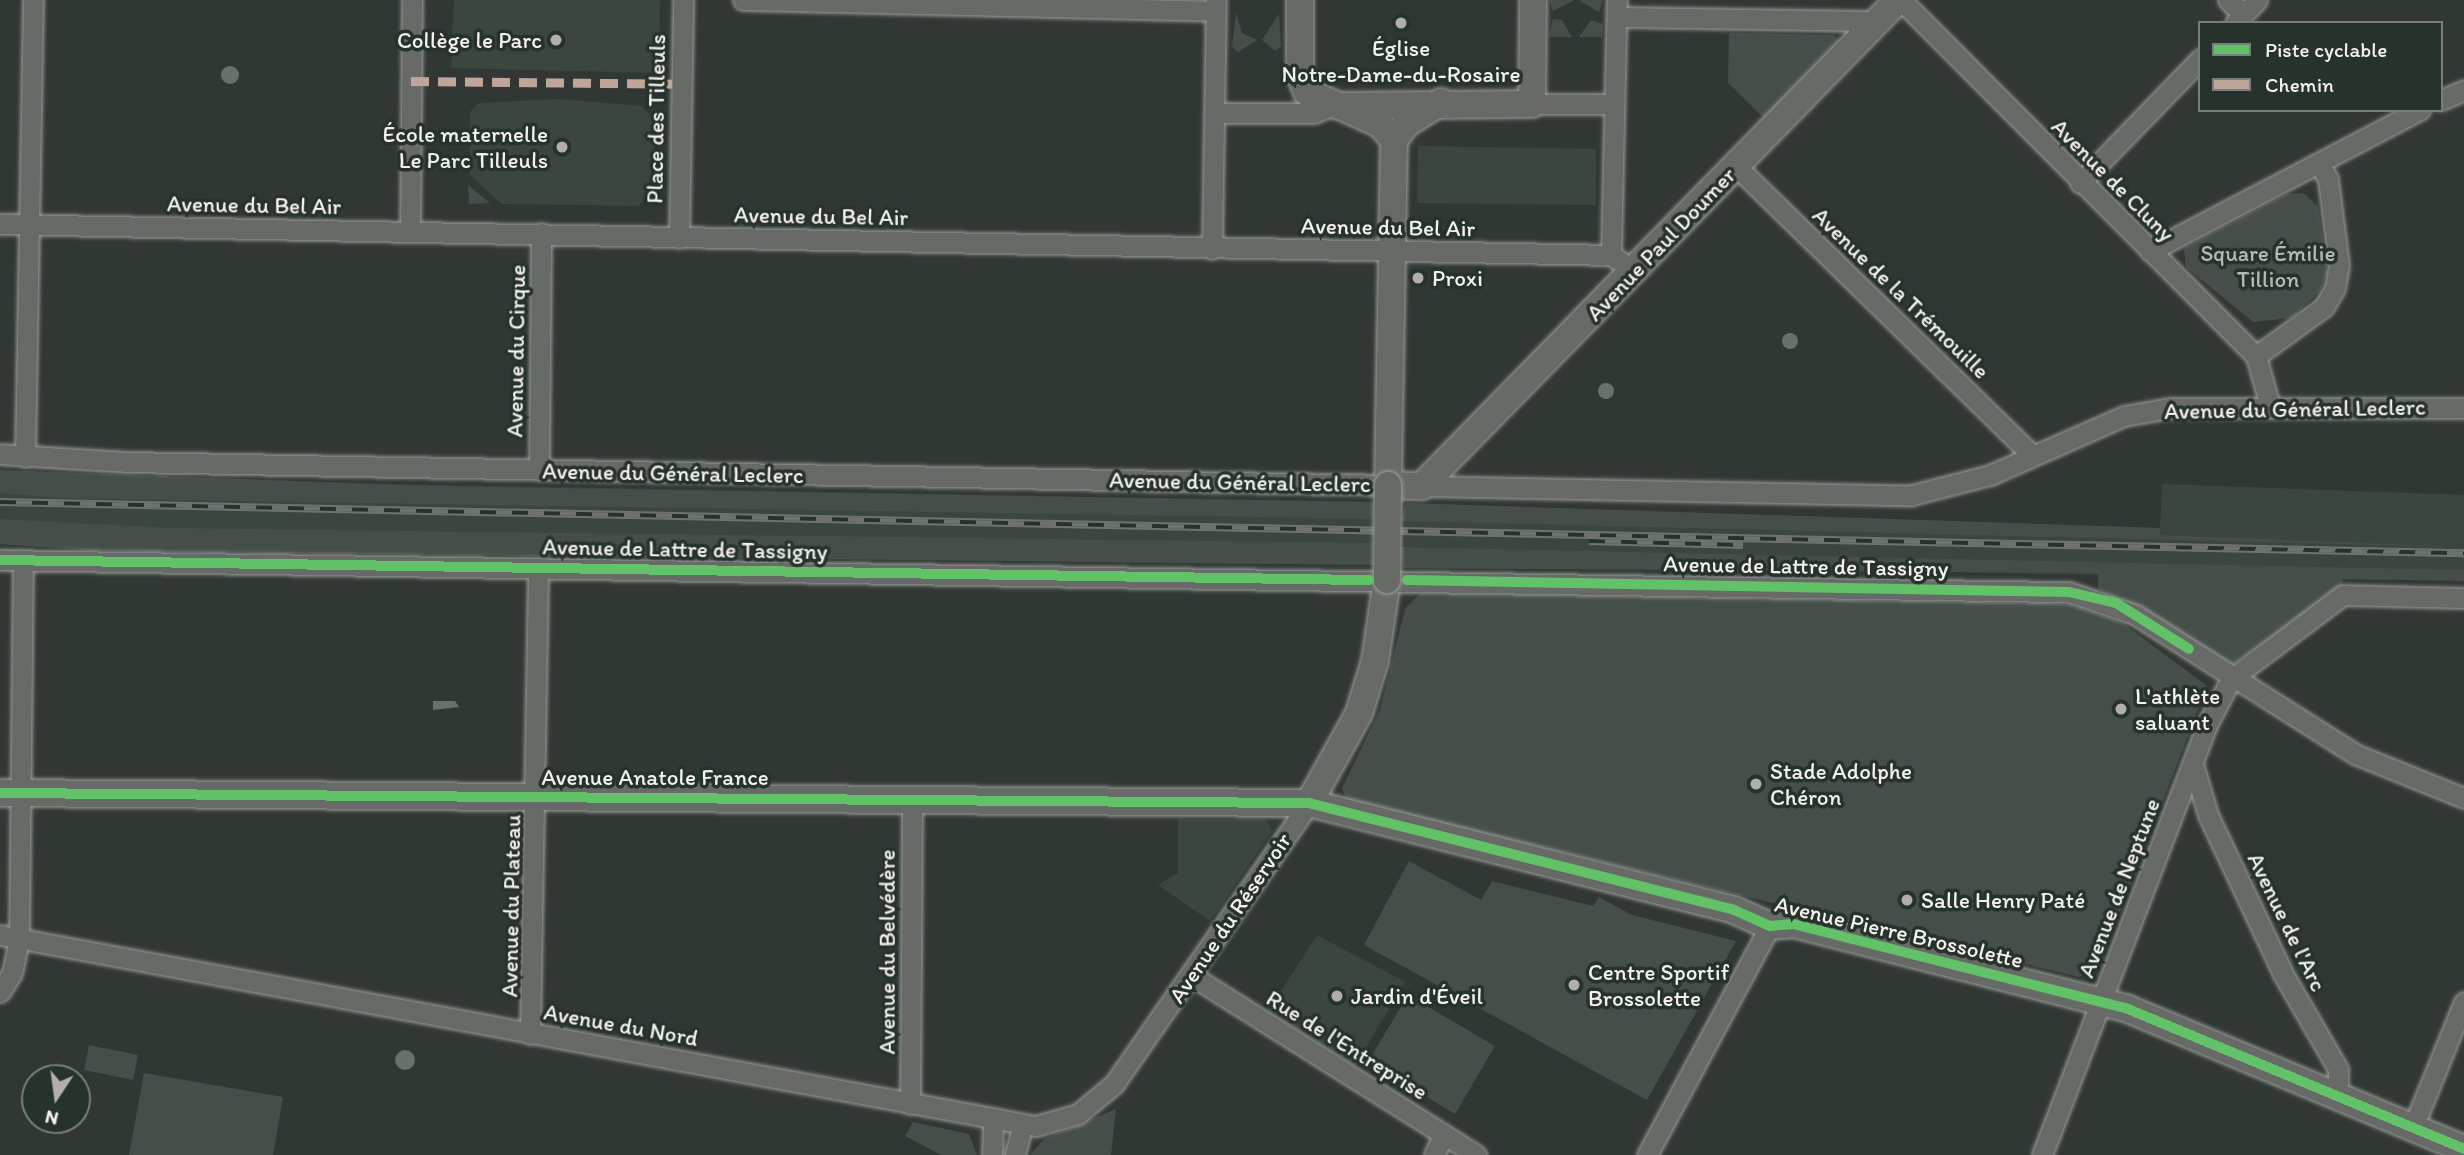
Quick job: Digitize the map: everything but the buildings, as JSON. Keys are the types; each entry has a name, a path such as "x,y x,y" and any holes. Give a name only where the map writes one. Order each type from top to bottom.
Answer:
{"street":[{"path":"25,457 33,0"},
{"path":"410,231 412,0"},
{"name":"Place des Tilleuls","path":"679,238 683,0"},
{"path":"743,0 1215,5 1212,248"},
{"path":"1300,0 1300,75 1307,92 1380,124 1394,140 1406,123 1441,102"},
{"path":"1532,104 1533,0"},
{"name":"Avenue Paul Doumer","path":"1422,486 1636,272 1900,0"},
{"name":"Avenue de Cluny","path":"1900,0 2080,183 2256,356 2270,406"},
{"path":"2228,0 2239,19 2257,0"},
{"path":"1636,272 1611,255 1617,8 1878,21"},
{"path":"2080,183 2198,61"},
{"path":"2443,99 2464,90"},
{"path":"1214,113 1314,113 1335,106 1441,102 1614,104"},
{"path":"2150,251 2320,165 2416,112"},
{"name":"Avenue du Réservoir","path":"993,1121 1022,1126 1077,1114 1098,1100 1192,976 1309,803 1359,713 1378,648 1387,580 1394,140"},
{"path":"2256,356 2325,307 2335,288 2335,228 2328,180 2320,165"},
{"name":"Avenue de la Trémouille","path":"1737,167 2031,454"},
{"name":"Avenue du Bel Air","path":"0,224 1611,255"},
{"name":"Avenue du Cirque","path":"539,470 541,233"},
{"name":"Avenue du Général Leclerc","path":"0,454 25,457 539,470 1912,495 1990,475 2031,454 2124,416 2170,408 2464,408"},
{"name":"Avenue de Lattre de Tassigny","path":"0,560 2069,592 2116,603 2231,679 2355,754 2464,798"},
{"path":"0,992 12,973 9,937 10,793 23,561"},
{"name":"Avenue du Plateau","path":"530,1034 538,568"},
{"path":"2231,679 2343,595 2464,598"},
{"name":"Avenue de Neptune","path":"2042,1155 2193,764 2231,679"},
{"name":"Avenue de l'Arc","path":"2193,764 2208,815 2283,974 2339,1069 2338,1096"},
{"name":"Avenue Anatole France","path":"10,793 1309,803"},
{"name":"Avenue du Belvédère","path":"910,1104 912,800"},
{"name":"Avenue Pierre Brossolette","path":"1309,803 1734,910 1770,926 1793,924 2102,1001 2464,1149"},
{"path":"1647,1155 1770,926"},
{"name":"Avenue du Nord","path":"9,937 993,1121"},
{"name":"Rue de l'Entreprise","path":"1192,976 1476,1155"},
{"path":"2413,1128 2464,1002"},
{"path":"992,1155 993,1121"},
{"path":"1015,1155 1022,1126"},
{"path":"1434,1155 1444,1134"}],"shaded area":[{"name":"Collège le Parc","path":"454,0 660,0 658,73 451,68"},
{"path":"230,66 236,69 239,75 236,81 230,84 224,81 221,75 224,69"},
{"name":"École maternelle Le Parc Tilleuls","path":"559,99 641,106 655,119 653,192 638,206 502,204 470,175 470,112 479,103"},
{"path":"1418,146 1596,149 1596,205 1417,203"},
{"path":"1790,333 1798,341 1790,349 1782,341"},
{"path":"1606,383 1614,391 1606,399 1598,391"},
{"path":"0,470 282,482 1374,502 1374,565 101,551 0,544"},
{"path":"2162,484 2464,495 2464,581 1405,563 1406,503 2160,528"},
{"path":"433,701 455,701 459,707 433,710"},
{"path":"1178,819 1266,819 1272,831 1210,921 1158,885 1178,873"},
{"name":"Jardin d'Éveil","path":"1317,935 1405,982 1355,1066 1268,1011"},
{"path":"405,1050 412,1053 415,1060 412,1067 405,1070 398,1067 395,1060 398,1053"}],"green space":[{"path":"1549,0 1573,0 1573,1 1553,11"},
{"path":"1580,0 1603,0 1599,12 1580,1"},
{"path":"1236,13 1242,33 1257,40 1238,52 1232,47"},
{"path":"1279,14 1281,46 1275,51 1262,40"},
{"path":"1553,19 1562,20 1572,37 1549,37"},
{"path":"1591,20 1603,24 1602,37 1579,37"},
{"path":"1729,33 1834,35 1840,42 1765,119 1728,83"},
{"path":"468,185 490,203 469,204"},
{"name":"Square Émilie Tillion","path":"2304,193 2318,207 2328,273 2320,291 2291,318 2253,322 2186,267 2184,248 2287,194"},
{"path":"0,470 433,486 1374,502 1374,519 58,498 0,493"},
{"path":"1406,503 2160,528 2160,535 2464,547 1401,521"},
{"path":"0,519 173,528 1374,543 1374,565 101,551 0,544"},
{"path":"1399,547 2464,570 2464,581 2343,579 2342,591 2231,665 2098,589 2098,573 1403,568"},
{"name":"Stade Adolphe Chéron","path":"1420,593 2069,604 2124,624 2207,686 2099,966 2079,977 1347,800 1342,788 1380,710 1405,609"},
{"name":"Centre Sportif Brossolette","path":"1409,861 1481,900 1492,881 1593,906 1599,897 1632,915 1736,941 1647,1100 1364,945"},
{"path":"1408,995 1495,1046 1455,1114 1368,1062"},
{"path":"89,1045 138,1055 133,1080 91,1071 91,1064 85,1064"},
{"path":"144,1073 283,1097 273,1155 129,1155"},
{"path":"1116,1109 1111,1155 1030,1155 1044,1139"},
{"path":"913,1122 969,1134 977,1155 941,1155 905,1136"}],"railway":[{"path":"0,502 2464,553"},
{"path":"1589,541 1743,545"}],"marked path":[{"path":"411,81 681,84"}],"cycle path":[{"path":"0,560 1369,580"},
{"path":"1407,580 2069,592 2116,603 2189,649"},
{"path":"0,793 1309,803 1734,910 1770,926 1793,924 2128,1009 2464,1149"}],"place":[{"name":"Église Notre-Dame-du-Rosaire","path":"1401,23"},
{"name":"Collège le Parc","path":"556,40"},
{"name":"École maternelle Le Parc Tilleuls","path":"562,147"},
{"name":"Proxi","path":"1418,278"},
{"name":"L'athlète saluant","path":"2121,709"},
{"name":"Stade Adolphe Chéron","path":"1756,784"},
{"name":"Salle Henry Paté","path":"1907,900"},
{"name":"Centre Sportif Brossolette","path":"1574,985"},
{"name":"Jardin d'Éveil","path":"1337,996"}]}
